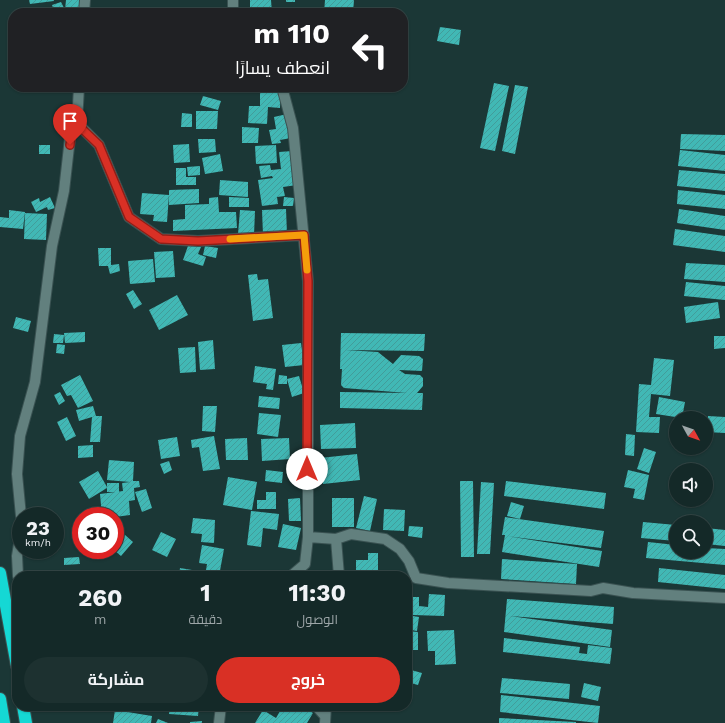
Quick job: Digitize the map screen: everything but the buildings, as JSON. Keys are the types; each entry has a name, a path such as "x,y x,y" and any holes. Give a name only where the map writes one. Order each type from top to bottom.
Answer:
{"highway":[{"path":"0,573 12,638"},
{"path":"0,699 4,723"},
{"path":"24,711 26,723"}],"street":[{"path":"20,507 17,474 20,436 35,382 52,246 64,190 72,129 76,123 79,92"},
{"path":"283,92 293,128 308,281 308,537 305,571"},
{"path":"76,123 99,145 129,217 161,239 198,241 304,235"},
{"path":"308,537 336,539 351,534 385,539 400,549 409,561 416,578 448,583 591,591 602,588 634,593 725,598"},
{"path":"336,539 339,571"},
{"path":"17,559 18,571"},
{"path":"297,571 305,564"},
{"path":"219,723 220,711"}],"slow traffic":[{"path":"230,239 304,235 307,270"}],"route":[{"path":"70,145 72,129 76,123 99,145 129,217 161,239 198,241 304,235 308,281 307,469"}]}
